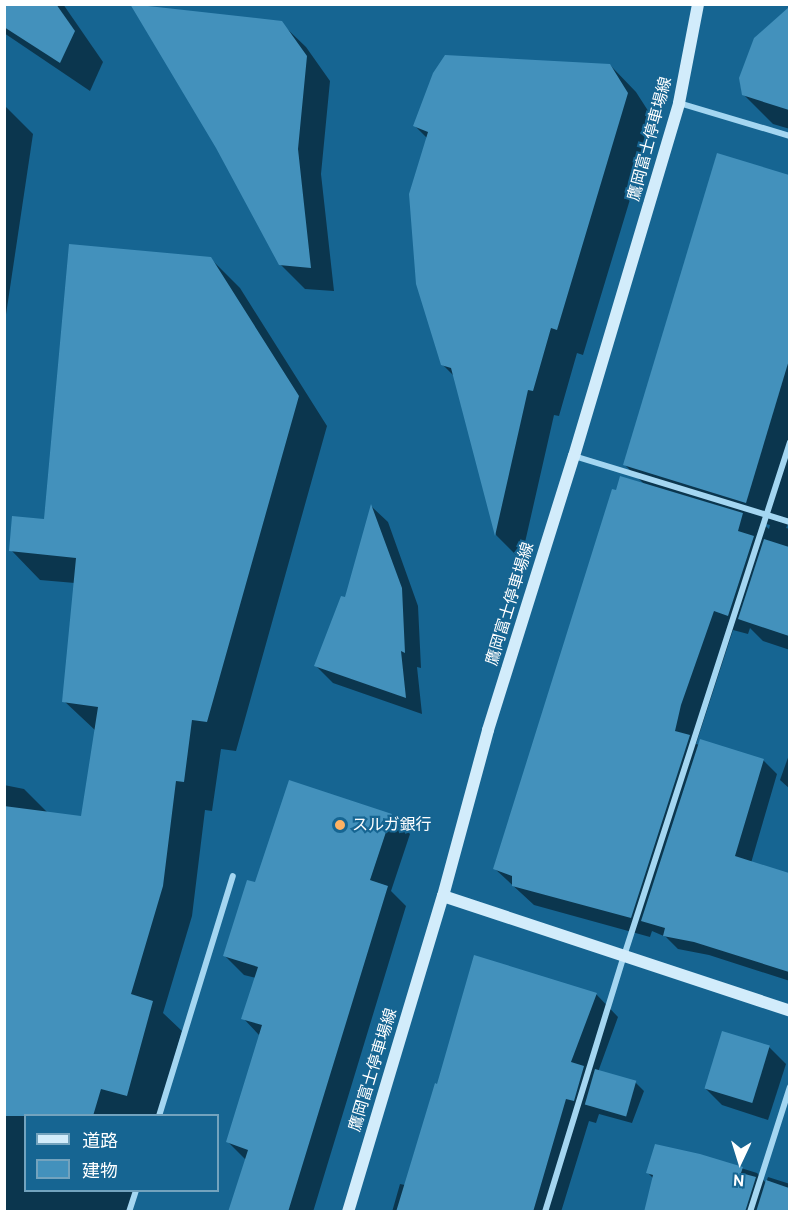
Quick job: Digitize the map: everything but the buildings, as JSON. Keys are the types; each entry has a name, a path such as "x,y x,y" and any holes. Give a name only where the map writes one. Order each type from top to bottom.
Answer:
{"main road":[{"name":"鷹岡富士停車場線","path":"348,1212 443,896 488,730 574,456 679,103 698,4"},
{"path":"443,896 789,1011"}],"street":[{"path":"679,103 789,136"},
{"path":"545,1212 624,956 789,442"},
{"path":"574,456 789,522"},
{"path":"160,1114 232,876"},
{"path":"750,1212 789,1087"},
{"path":"129,1212 136,1192"}],"place":[{"name":"スルガ銀行","path":"340,825"}]}
